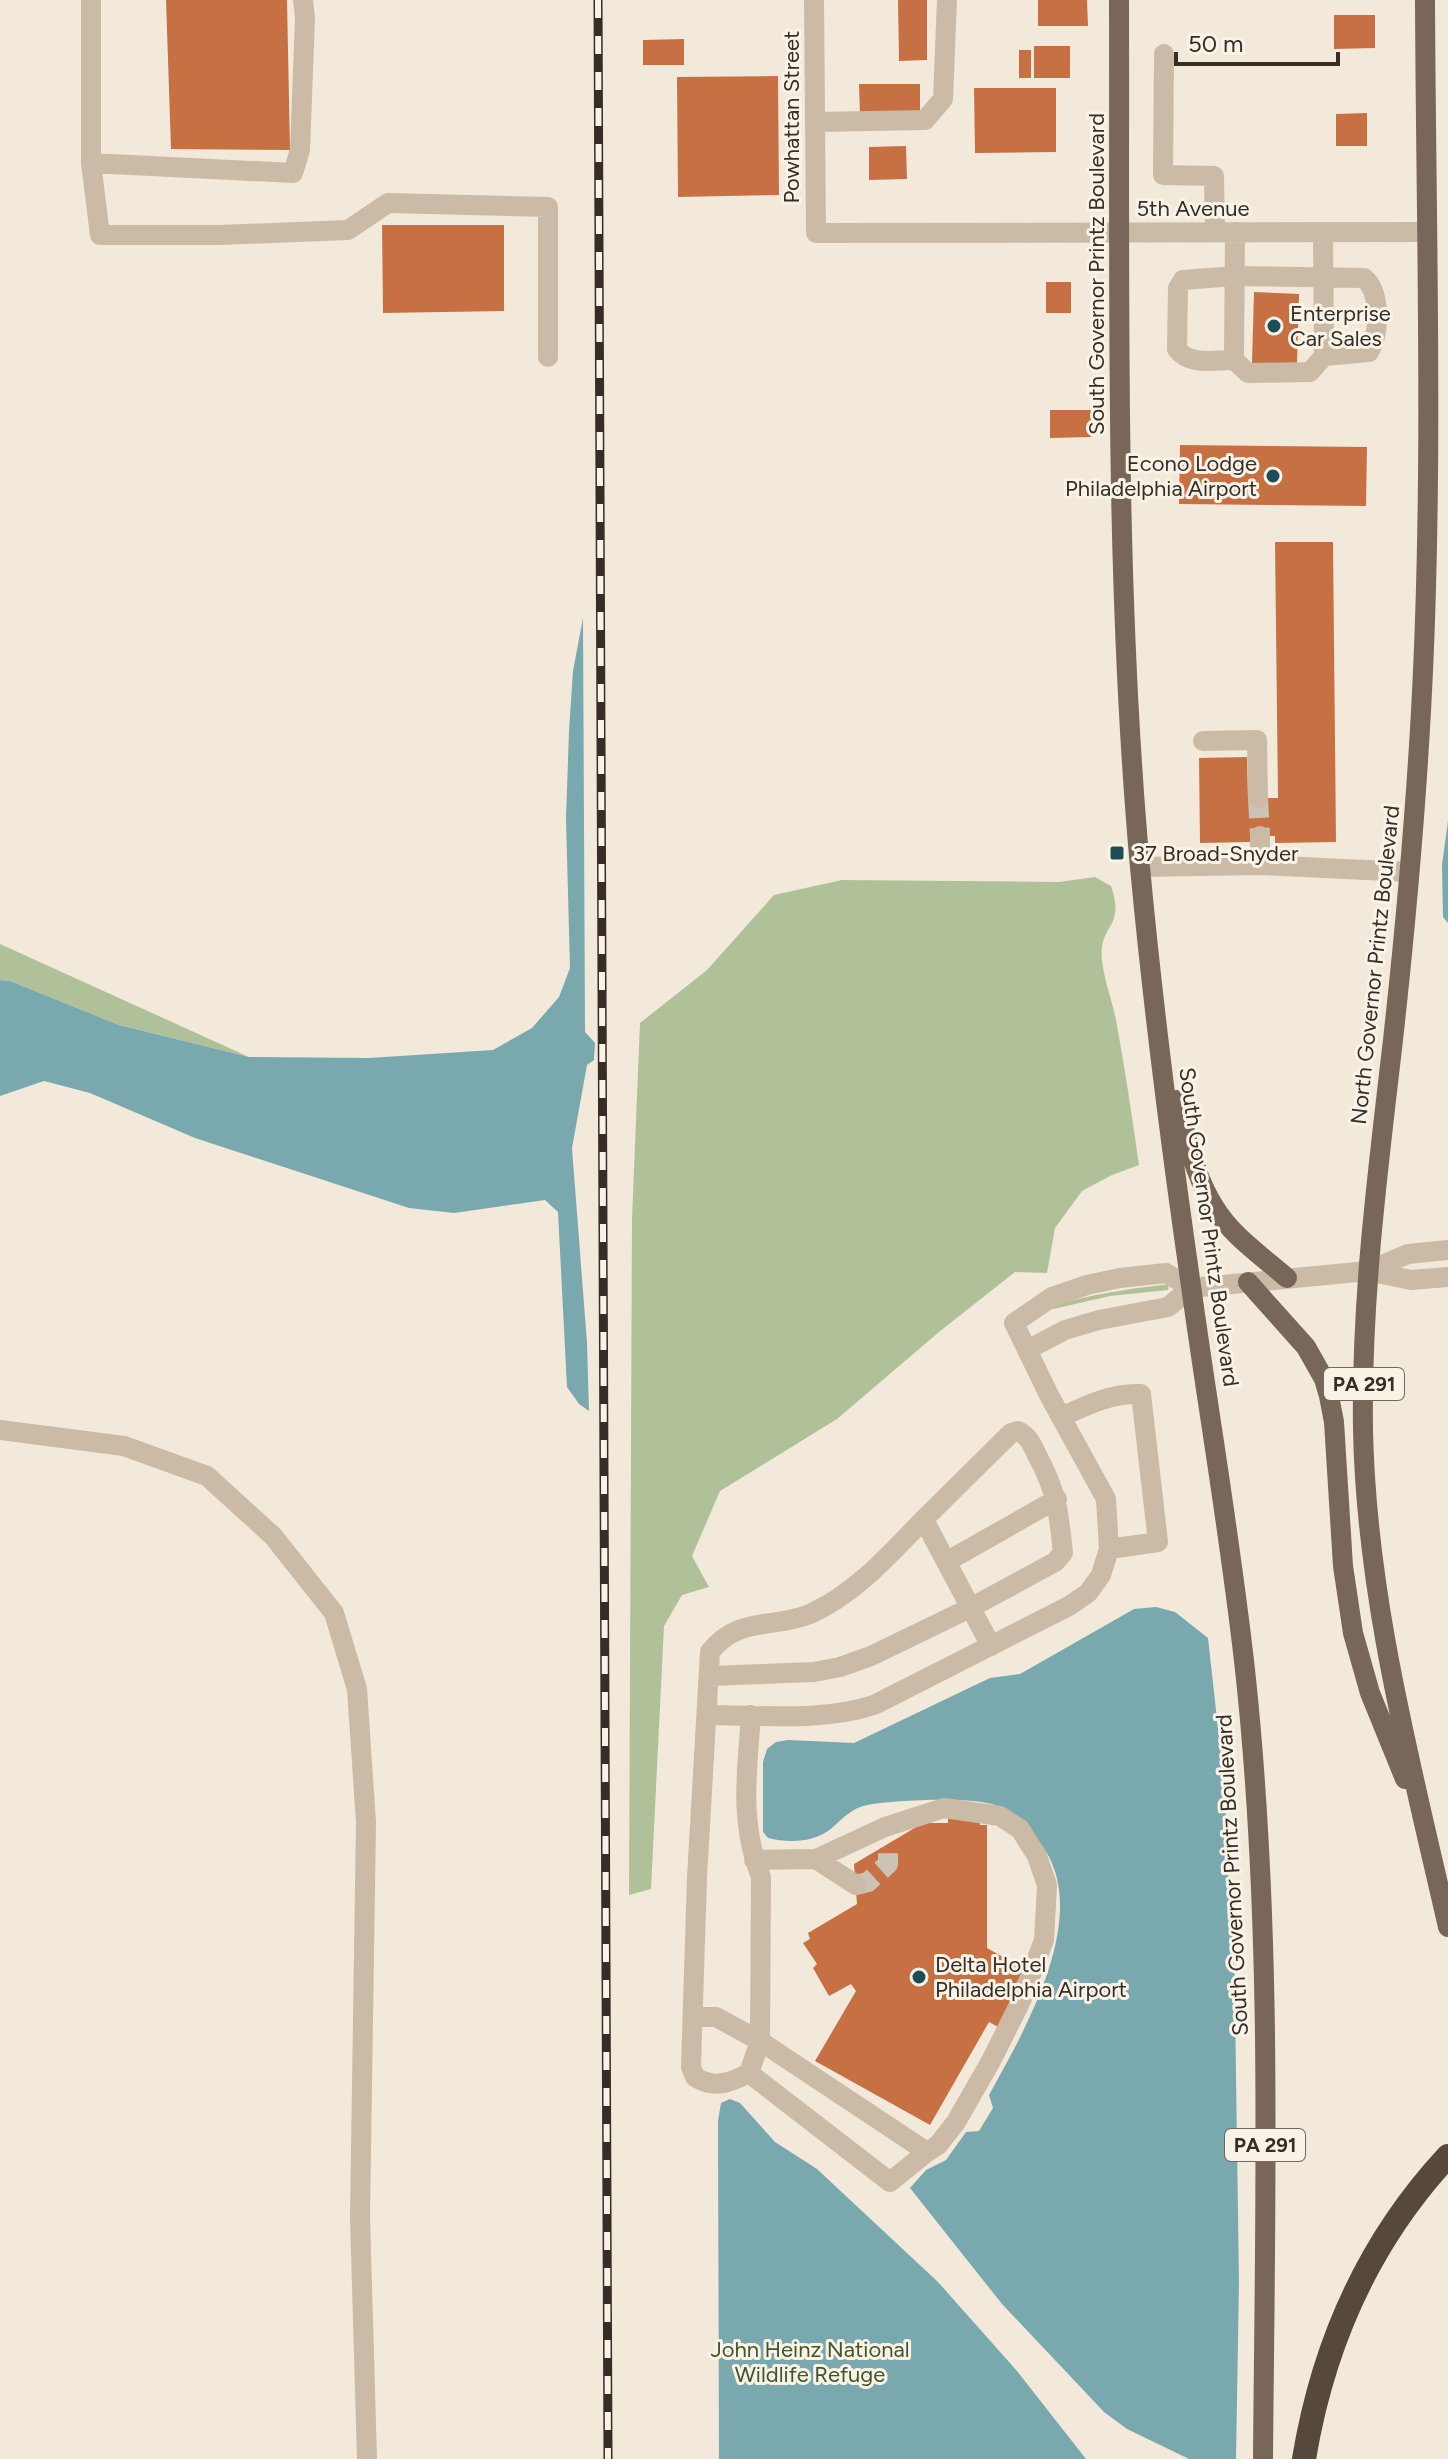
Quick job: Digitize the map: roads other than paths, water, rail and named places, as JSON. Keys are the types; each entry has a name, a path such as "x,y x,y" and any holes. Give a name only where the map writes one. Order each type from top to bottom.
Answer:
{"highway":[{"path":"1304,2459 1322,2377 1350,2300 1387,2233 1448,2156"}],"main road":[{"name":"South Governor Printz Boulevard","path":"1119,0 1120,466 1124,616 1140,867 1191,1288 1237,1604 1253,1762 1264,2032 1263,2459"},
{"name":"North Governor Printz Boulevard","path":"1425,0 1428,453 1425,628 1409,872 1368,1271 1363,1425 1371,1531 1386,1642 1448,1927"},
{"path":"1161,1051 1197,1171 1215,1208 1238,1236 1287,1278"},
{"path":"1248,1282 1297,1334 1324,1379 1333,1409 1343,1566 1353,1633 1370,1693 1425,1825"}],"street":[{"path":"91,0 91,163 100,235 348,230 388,203 548,207 548,357"},
{"path":"91,163 293,173 300,150 303,0"},
{"name":"Powhattan Street","path":"814,0 816,233"},
{"path":"815,122 925,120 943,99 947,0"},
{"path":"1164,54 1163,175 1214,176 1235,276 1234,360"},
{"path":"1323,232 1323,278 1324,356 1310,372 1248,373 1234,360 1191,360 1182,356 1177,349 1176,314 1178,288 1183,280 1235,276 1323,278 1364,278 1372,285 1376,334 1369,352 1324,356"},
{"name":"5th Avenue","path":"816,233 1426,232"},
{"path":"1203,741 1257,740 1258,798"},
{"path":"1260,836 1260,865"},
{"path":"1140,867 1260,865 1409,872"},
{"path":"1368,1271 1408,1254 1448,1250"},
{"path":"1027,1350 1065,1330 1087,1323 1168,1307 1191,1288 1368,1271 1411,1280 1448,1277"},
{"path":"707,1715 827,1716 853,1712 874,1705 991,1646 1088,1593 1101,1575 1109,1549 1106,1499 1014,1323 1052,1297 1120,1278 1166,1273 1191,1288"},
{"path":"1061,1417 1099,1399 1141,1394 1158,1542 1109,1549"},
{"path":"0,1430 124,1446 207,1476 273,1536 334,1613 357,1689 366,1822 360,2217 367,2459"},
{"path":"709,1676 814,1672 840,1667 871,1656 970,1608 1055,1562 1063,1553 1057,1499 1026,1434 1018,1431 1011,1433 891,1553 833,1601 808,1615 740,1629 721,1638 710,1652 697,1877 691,2067 695,2077 713,2085 736,2080 749,2073 760,2041 761,1877 754,1860 744,1804 751,1715"},
{"path":"946,1562 1057,1499"},
{"path":"924,1520 991,1646"},
{"path":"749,2073 890,2182 938,2145 956,2122 1021,2001 1044,1940 1047,1912 1047,1885 1037,1856 1020,1829 1000,1816 944,1808 886,1836 816,1859 754,1860"},
{"path":"816,1859 856,1885"},
{"path":"693,2017 716,2017 760,2041 927,2152"}],"water":[{"path":"583,618 585,1032 595,1043 594,1060 587,1065 572,1148 589,1411 579,1404 567,1387 558,1212 545,1200 454,1213 409,1208 195,1138 90,1093 44,1081 0,1096 0,980 10,981 119,1025 249,1057 369,1058 493,1050 532,1028 559,997 570,968 566,819 569,731 573,671"},
{"path":"1448,821 1448,923 1443,917 1442,865"},
{"path":"1156,1607 1175,1612 1208,1638 1225,1791 1227,1864 1234,1937 1239,2282 1236,2459 1189,2459 1127,2429 1104,2412 1002,2304 910,2188 926,2170 946,2160 966,2132 979,2131 993,2108 989,2095 1034,2009 1047,1976 1060,1909 1057,1878 1043,1847 995,1805 969,1800 912,1800 862,1806 825,1833 801,1840 768,1838 763,1832 763,1762 767,1749 776,1742 854,1743 990,1678 1020,1674 1134,1609"},
{"name":"John Heinz National Wildlife Refuge","path":"730,2099 740,2103 775,2142 817,2169 938,2282 1017,2371 1086,2459 719,2459 718,2121 721,2103"}],"tunnel":[{"path":"1258,798 1260,836"},
{"path":"856,1885 868,1882 888,1864 888,1844"}],"railway":[{"path":"598,0 608,2459"}],"place":[{"name":"Enterprise Car Sales","path":"1274,326"},
{"name":"Econo Lodge Philadelphia Airport","path":"1273,476"},
{"name":"37 Broad-Snyder","path":"1117,853"},
{"name":"Delta Hotel Philadelphia Airport","path":"919,1977"}]}
